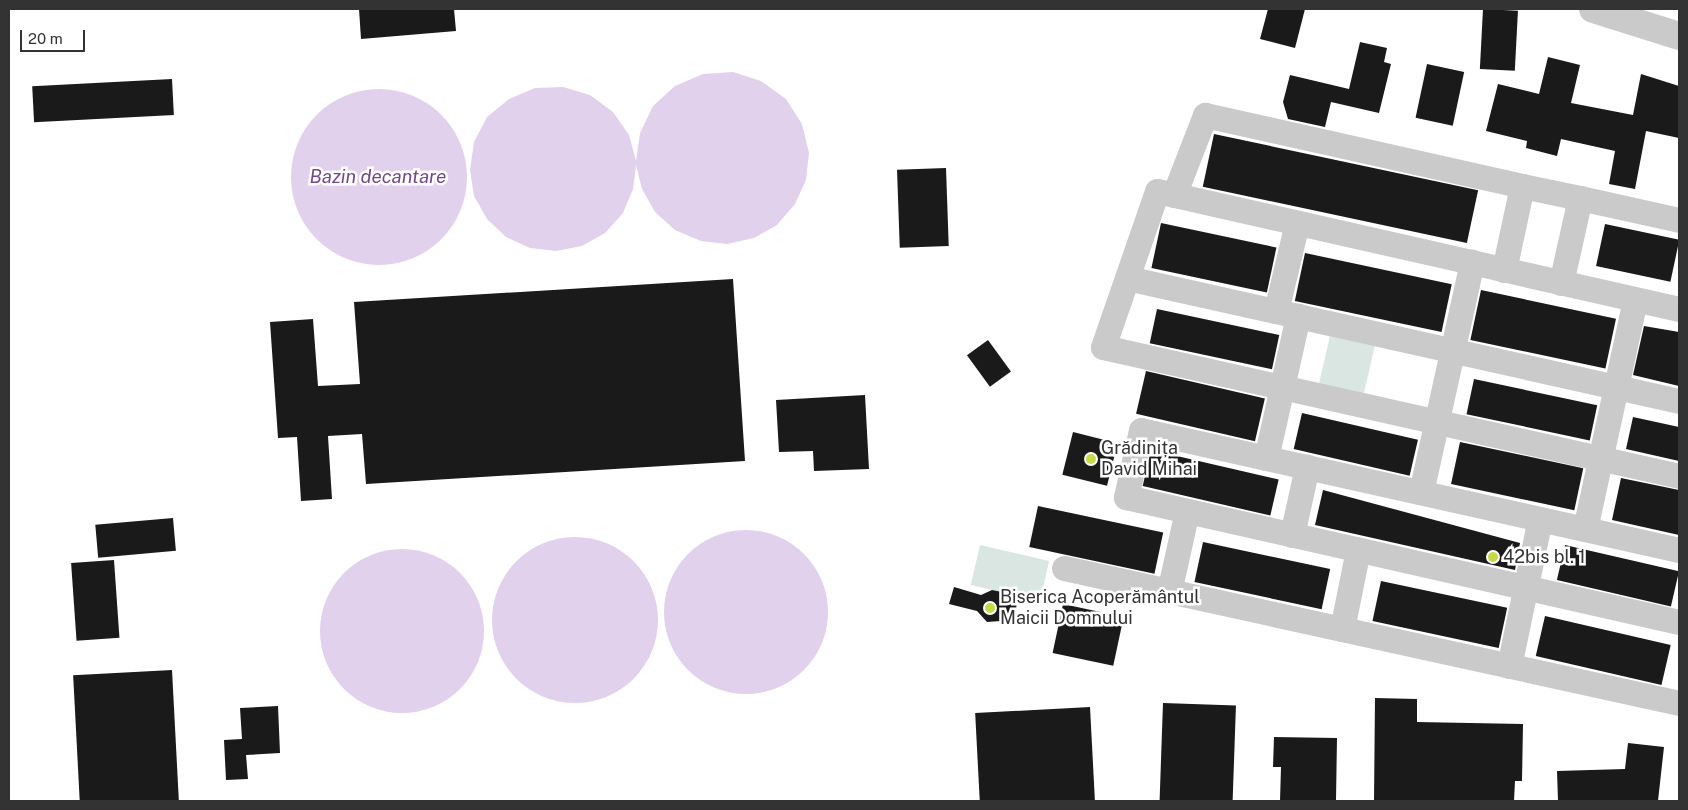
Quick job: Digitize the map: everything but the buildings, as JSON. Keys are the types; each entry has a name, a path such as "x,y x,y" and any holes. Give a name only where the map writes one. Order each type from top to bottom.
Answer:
{"street":[{"path":"1593,9 1679,36"},
{"path":"1174,195 1205,115 1679,220"},
{"path":"1504,270 1522,186"},
{"path":"1679,309 1157,191 1103,347 1679,476"},
{"path":"1561,283 1580,198"},
{"path":"1266,458 1282,387 1287,314 1297,223"},
{"path":"1421,492 1472,262"},
{"path":"1127,278 1679,401"},
{"path":"1585,529 1635,300"},
{"path":"1679,550 1141,430 1126,497 1679,622"},
{"path":"1292,535 1307,467"},
{"path":"1169,592 1187,511"},
{"path":"1509,666 1540,519"},
{"path":"1342,629 1358,550"},
{"path":"1064,568 1679,703"}],"shaded area":[{"path":"1330,336 1375,346 1364,394 1319,384"},
{"path":"980,545 1049,561 1040,601 971,585"}],"water":[{"path":"733,72 761,81 786,99 802,124 809,153 806,180 795,204 777,225 754,238 727,244 701,241 675,230 655,212 642,189 636,165 633,189 623,213 605,233 582,246 556,251 530,248 506,237 487,219 474,196 470,170 474,142 487,117 509,99 535,88 563,87 590,95 613,112 629,135 636,161 640,133 653,106 675,86 703,74"},
{"name":"Bazin decantare","path":"379,89 413,96 435,109 447,121 460,143 467,177 460,211 447,233 435,245 413,258 379,265 345,258 323,245 311,233 298,211 291,177 298,143 311,121 323,109 345,96"},
{"path":"754,530 770,533 785,539 810,560 819,573 825,588 828,612 827,628 819,651 798,676 785,685 770,691 738,694 722,691 707,685 682,664 673,651 667,636 664,604 667,588 673,573 694,548 707,539 722,533"},
{"path":"575,537 607,543 634,561 652,588 658,620 652,652 634,679 607,697 575,703 543,697 516,679 498,652 492,620 498,588 516,561 543,543"},
{"path":"410,549 426,552 441,558 466,579 475,592 481,607 484,631 483,647 475,670 454,695 441,704 426,710 394,713 378,710 363,704 338,683 329,670 323,655 320,623 323,607 329,592 350,567 363,558 378,552"}],"place":[{"name":"Grădinița David Mihai","path":"1091,459"},
{"name":"42bis bl. 1","path":"1493,557"},
{"name":"Biserica Acoperământul Maicii Domnului","path":"990,608"}]}
